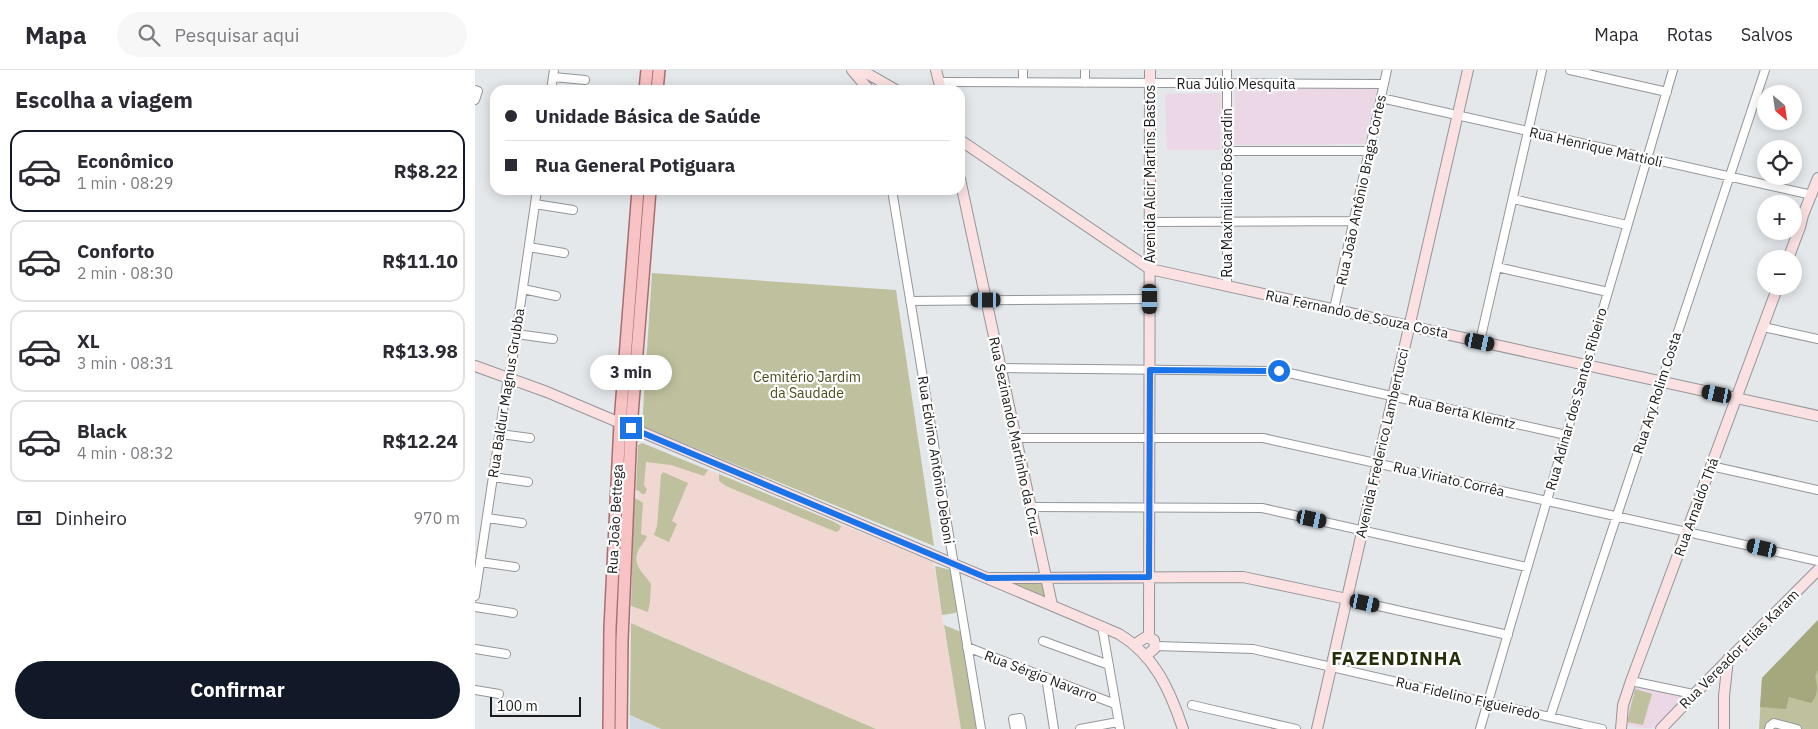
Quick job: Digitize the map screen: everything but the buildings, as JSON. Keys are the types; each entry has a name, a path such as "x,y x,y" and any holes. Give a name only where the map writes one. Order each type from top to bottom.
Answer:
{"main road":[{"path":"646,85 647,70"},
{"path":"658,85 659,70"},
{"name":"Rua João Bettega","path":"621,729 616,654 620,423 644,195"},
{"name":"Rua João Bettega","path":"616,640 631,428 644,195"},
{"name":"Rua João Bettega","path":"609,729 616,654"}],"street":[{"path":"852,70 865,85"},
{"path":"861,70 878,85"},
{"path":"936,70 940,85"},
{"path":"1023,70 1023,82"},
{"path":"1085,70 1085,83"},
{"name":"Avenida Alcir Martins Bastos","path":"1150,70 1149,577 1153,641"},
{"name":"Rua Maximiliano Boscardin","path":"1227,70 1227,286"},
{"name":"Rua João Antônio Braga Cortes","path":"1334,309 1387,70"},
{"name":"Avenida Frederico Lambertucci","path":"1317,729 1468,70"},
{"path":"1480,342 1542,70"},
{"path":"1570,70 1667,92"},
{"name":"Rua Adinar dos Santos Ribeiro","path":"1480,729 1673,70"},
{"name":"Rua Ary Rolim Costa","path":"1550,717 1765,70"},
{"path":"553,74 585,80"},
{"name":"Rua Júlio Mesquita","path":"961,85 1023,82 1384,84"},
{"path":"475,90 478,91 475,100"},
{"name":"Rua Henrique Mattioli","path":"1381,98 1812,195"},
{"name":"Rua Fernando de Souza Costa","path":"965,143 1150,269 1818,416"},
{"path":"1227,151 1369,151"},
{"path":"1792,250 1800,228 1811,207 1812,195 1818,178"},
{"name":"Rua Baldur Magnus Grubba","path":"475,596 508,377 517,334 536,195"},
{"name":"Rua Edvino Antônio Deboni","path":"893,195 981,729"},
{"name":"Rua Sezinando Martinho da Cruz","path":"963,195 1052,605"},
{"path":"1513,200 1627,226"},
{"path":"535,204 573,210"},
{"path":"1150,222 1354,221"},
{"path":"529,247 564,254"},
{"path":"1497,267 1608,292"},
{"path":"523,289 556,296"},
{"name":"Rua Arnaldo Thá","path":"1621,729 1623,705 1631,681 1775,295"},
{"path":"910,301 1150,299"},
{"path":"1763,327 1818,339"},
{"path":"517,334 553,339"},
{"path":"475,366 508,377 620,423 1119,634 1146,656 1158,671 1167,687 1183,729"},
{"name":"Rua Berta Klemtz","path":"1001,368 1281,371 1566,435"},
{"path":"499,434 530,438"},
{"name":"Rua Viriato Corrêa","path":"1016,438 1263,438 1818,561"},
{"path":"1711,466 1818,490"},
{"path":"493,477 528,482"},
{"path":"1031,507 1259,508 1527,567"},
{"path":"487,518 522,523"},
{"path":"480,562 515,567"},
{"name":"Rua Vereador Elias Karam","path":"1661,729 1693,694 1818,570"},
{"path":"987,578 1243,577 1508,634"},
{"path":"475,607 513,613"},
{"path":"1080,729 1119,726 1102,626"},
{"path":"1134,645 1143,638 1153,641 1153,651 1146,656"},
{"path":"1043,641 1109,665"},
{"name":"Rua Fidelino Figueiredo","path":"1153,641 1242,648 1550,717 1582,727 1602,729"},
{"name":"Rua Sérgio Navarro","path":"967,647 1115,704"},
{"path":"475,649 507,654"},
{"path":"1724,729 1724,696 1729,659"},
{"path":"1046,677 1054,729"},
{"path":"1707,680 1713,679 1719,683 1724,696"},
{"path":"1631,681 1693,694"},
{"path":"475,690 499,694"},
{"path":"1192,706 1296,729"},
{"path":"1015,729 1013,719 1020,718 1022,729"},
{"path":"1251,729 1254,719"},
{"path":"1769,729 1774,723 1797,729"}],"shaded area":[{"path":"1235,89 1377,89 1364,144 1234,145"},
{"path":"1221,93 1220,150 1167,150 1165,94"},
{"path":"643,443 933,562 961,729 876,729 631,623 640,445"},
{"path":"1634,686 1684,697 1657,728 1625,725 1627,707"},
{"path":"630,715 661,729 630,729"}],"green space":[{"name":"Cemitério Jardim da Saudade","path":"652,273 896,290 934,546 642,426"},
{"path":"642,443 708,470 704,476 671,465 646,462 644,485 647,489 645,494 642,494 636,490 638,445"},
{"path":"663,472 688,483 672,521 677,524 669,542 654,535 657,526 661,475"},
{"path":"719,474 832,521 841,526 839,531 836,532 726,486 719,481"},
{"path":"635,498 643,503 641,534 647,536 638,551 637,561 640,569 651,584 648,612 631,606"},
{"path":"935,566 951,570 957,611 955,613 942,615"},
{"path":"1042,582 1045,598 1010,583"},
{"path":"1818,620 1818,729 1759,729 1762,678"},
{"path":"1818,620 1818,670 1815,676 1817,691 1811,703 1789,697 1786,709 1760,707 1762,678"},
{"path":"631,623 876,729 661,729 630,715"},
{"path":"944,625 961,632 977,729 961,729"},
{"path":"1635,689 1652,694 1643,725 1627,722"}],"district":[{"name":"FAZENDINHA","path":"1397,658"}],"route":[{"path":"631,428 987,578 1149,577 1150,370 1279,371"}]}
